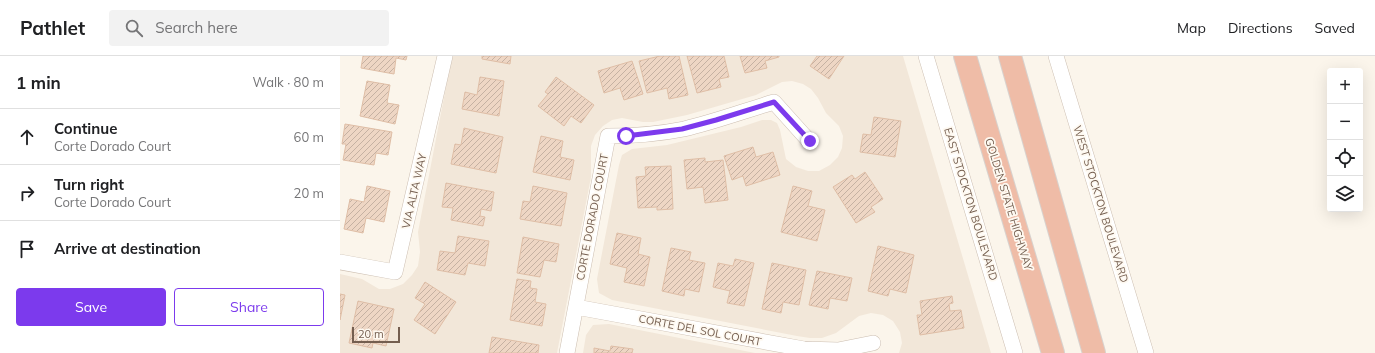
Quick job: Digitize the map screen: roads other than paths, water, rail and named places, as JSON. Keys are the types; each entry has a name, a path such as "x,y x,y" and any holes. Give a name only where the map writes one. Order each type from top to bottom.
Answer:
{"highway":[{"name":"GOLDEN STATE HIGHWAY","path":"965,56 1053,353"},
{"path":"1010,56 1094,353"}],"street":[{"name":"VIA ALTA WAY","path":"340,262 395,272 445,56"},
{"name":"EAST STOCKTON BOULEVARD","path":"926,56 1015,353"},
{"name":"WEST STOCKTON BOULEVARD","path":"1056,56 1146,353"},
{"name":"CORTE DORADO COURT","path":"567,353 608,136 626,136 682,129 774,102 810,141"},
{"name":"CORTE DEL SOL COURT","path":"576,307 804,349 838,350 873,344"}]}
